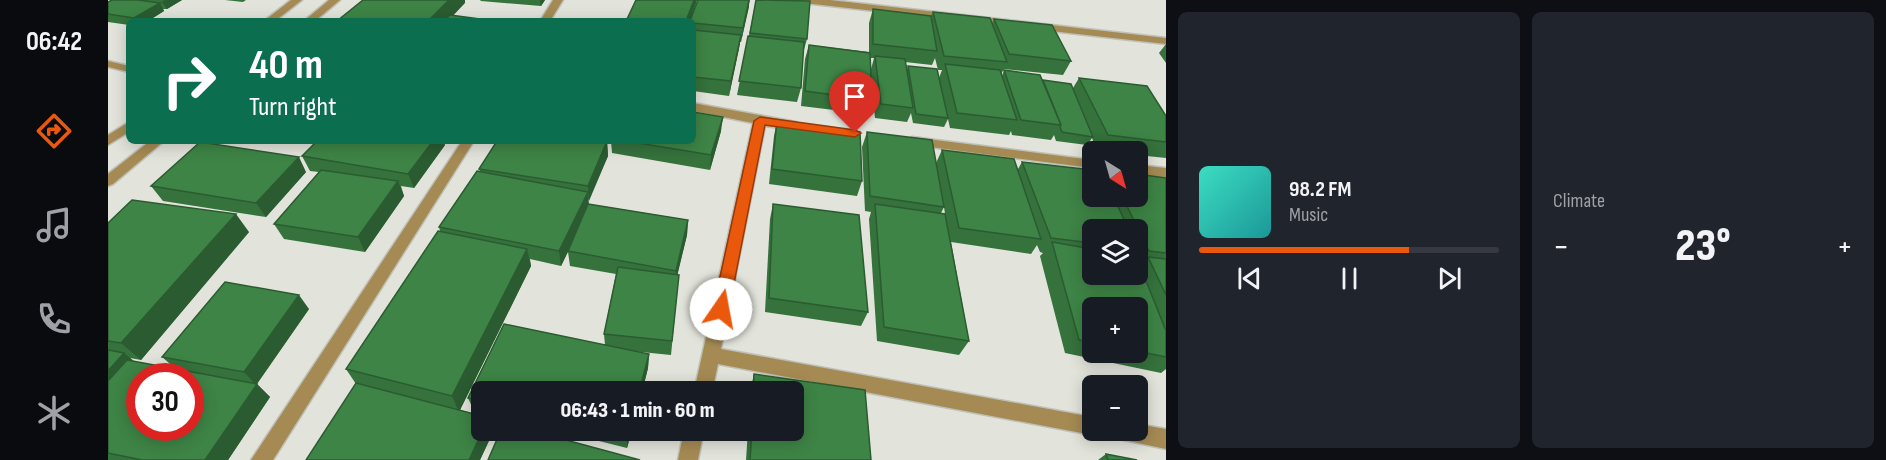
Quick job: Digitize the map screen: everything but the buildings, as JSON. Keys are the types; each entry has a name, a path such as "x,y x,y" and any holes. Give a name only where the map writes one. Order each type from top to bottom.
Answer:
{"street":[{"path":"273,18 297,0"},
{"path":"313,18 335,0"},
{"path":"547,18 558,0"},
{"path":"804,0 1166,41"},
{"path":"108,64 126,68"},
{"path":"696,108 760,121 807,127"},
{"path":"705,381 760,121"},
{"path":"108,141 126,128"},
{"path":"890,138 1082,163"},
{"path":"108,181 154,144"},
{"path":"261,460 466,144"},
{"path":"1148,171 1166,173"},
{"path":"711,356 1082,424"},
{"path":"1148,436 1166,439"},
{"path":"688,460 692,441"}],"route":[{"path":"721,309 760,121 855,133"}]}
